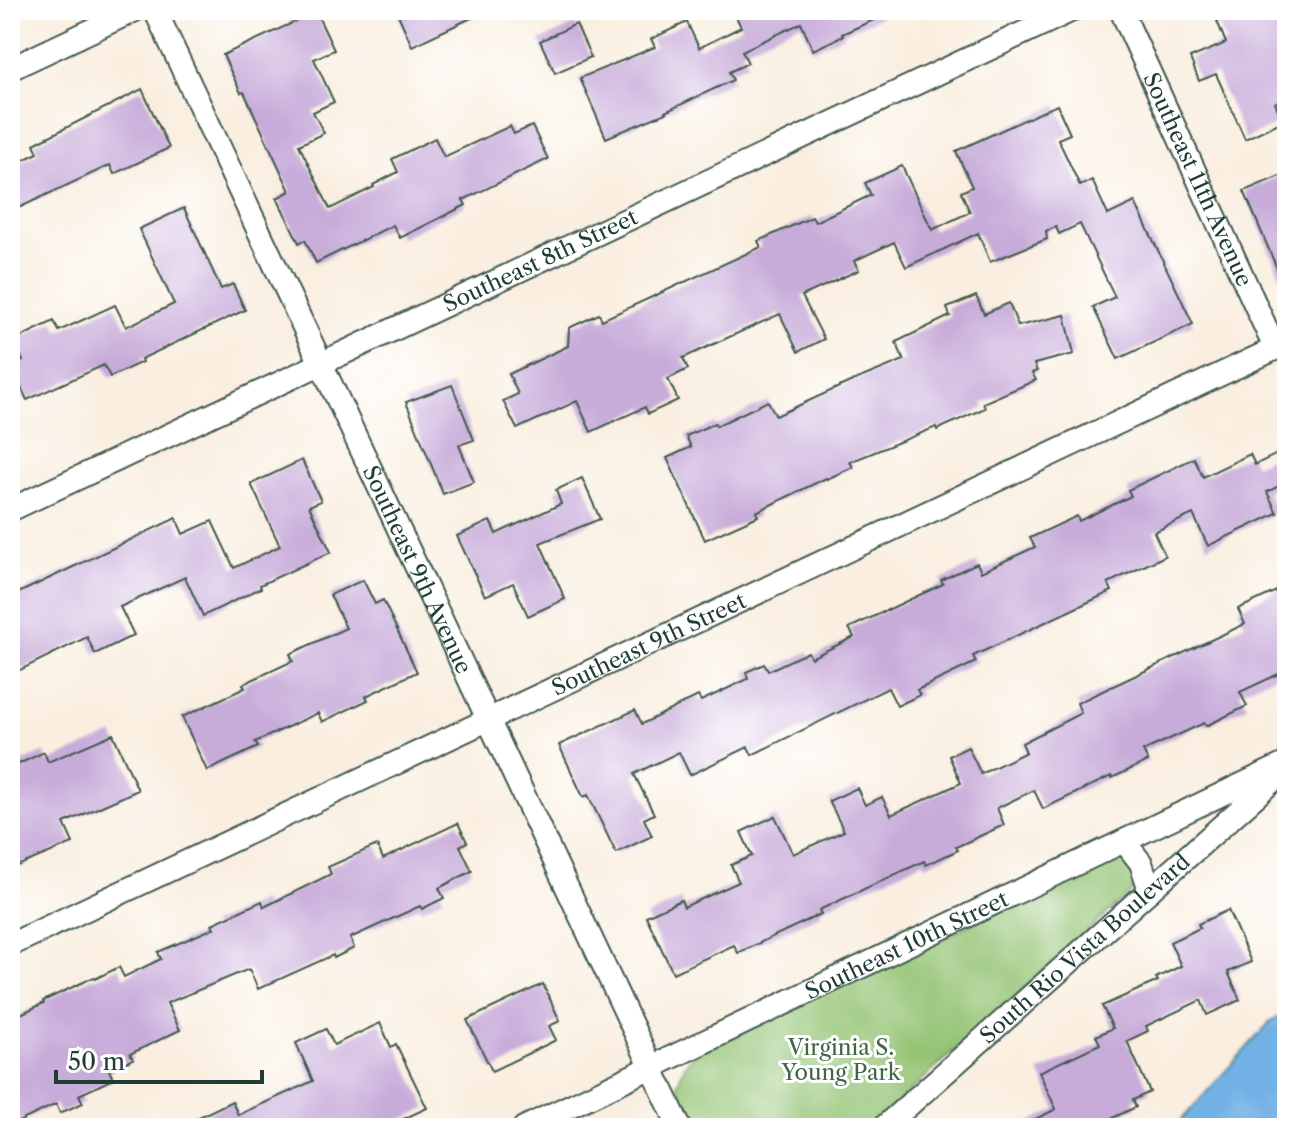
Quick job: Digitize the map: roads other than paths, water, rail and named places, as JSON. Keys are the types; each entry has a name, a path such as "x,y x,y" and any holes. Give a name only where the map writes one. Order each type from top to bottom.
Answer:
{"street":[{"path":"10,69 135,10"},
{"name":"Southeast 9th Avenue","path":"155,10 680,1128"},
{"name":"Southeast 8th Street","path":"10,510 1072,10"},
{"name":"Southeast 11th Avenue","path":"1121,10 1281,346"},
{"name":"Southeast 9th Street","path":"10,945 1281,346"},
{"name":"Southeast 10th Street","path":"524,1128 1287,765"},
{"name":"South Rio Vista Boulevard","path":"883,1128 1287,765"},
{"path":"1124,841 1141,863 1150,890"}],"water":[{"path":"1287,1011 1287,1113 1270,1128 1174,1128 1271,1021"}],"park label":[{"name":"Virginia S. Young Park","path":"841,1060"}]}
